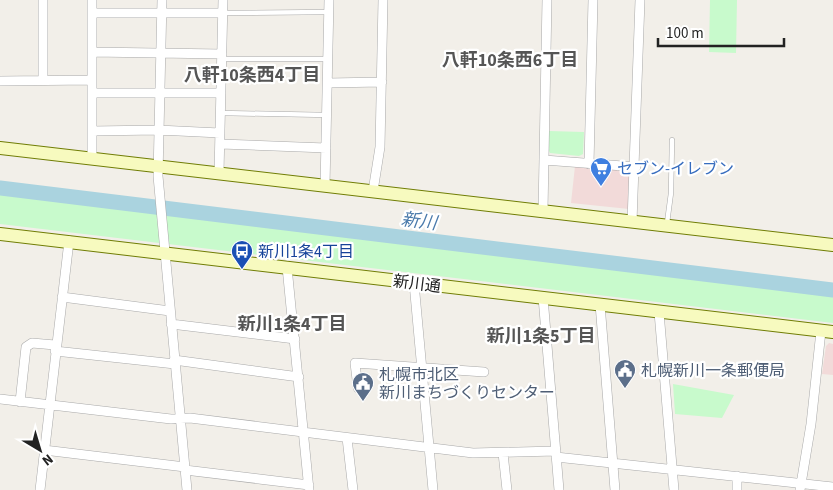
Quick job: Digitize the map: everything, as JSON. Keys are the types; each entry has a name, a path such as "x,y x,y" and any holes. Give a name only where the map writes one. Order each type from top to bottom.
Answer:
{"street":[{"path":"43,0 43,80"},
{"path":"92,0 92,158"},
{"path":"162,0 158,171 187,490"},
{"path":"219,173 223,0"},
{"path":"325,186 330,0"},
{"path":"373,191 380,147 384,0"},
{"path":"543,211 547,0"},
{"path":"589,164 593,0"},
{"path":"632,222 636,167 640,0"},
{"path":"92,13 223,13"},
{"path":"92,52 222,56"},
{"path":"0,81 92,80"},
{"path":"328,83 382,82"},
{"path":"92,93 221,93"},
{"path":"92,131 158,130 220,133"},
{"path":"220,144 326,148"},
{"path":"0,148 92,158 158,171 219,173 833,245"},
{"path":"544,160 636,167"},
{"name":"新川通","path":"0,234 69,241 164,247 288,267 414,283 827,331"},
{"path":"40,490 55,348 69,241"},
{"path":"44,450 309,488 288,267"},
{"path":"414,283 433,490"},
{"path":"62,297 170,311"},
{"path":"543,297 559,490"},
{"path":"600,304 615,490"},
{"path":"659,312 674,490"},
{"path":"171,324 295,339"},
{"path":"800,486 827,331"},
{"path":"20,402 26,347 32,342 55,348 299,377"},
{"path":"358,388 355,363 484,372"},
{"path":"0,399 304,432 474,453 556,454 737,476 800,486 833,487"},
{"path":"347,438 353,490"},
{"path":"503,453 507,490"},
{"path":"737,476 737,490"}],"lane":[{"path":"223,13 329,12"},
{"path":"222,56 328,59"},
{"path":"221,113 327,115"},
{"path":"667,225 671,193 672,140"}],"shaded area":[{"name":"セブン-イレブン","path":"575,166 629,170 629,209 571,203"},
{"path":"829,343 833,344 833,375 822,374 826,346"}],"green space":[{"path":"710,0 737,0 736,53 709,52"},
{"path":"549,131 584,132 583,154 579,156 550,153 548,149"},
{"path":"0,194 833,293 833,323 0,224"},
{"path":"673,384 734,395 722,418 675,414"}],"waterway":[{"name":"新川","path":"0,188 833,290"}],"place":[{"name":"セブン-イレブン","path":"601,187"},
{"name":"新川1条4丁目","path":"242,270"},
{"name":"札幌新川一条郵便局","path":"625,389"},
{"name":"札幌市北区 新川まちづくりセンター","path":"363,402"}],"district":[{"name":"八軒10条西6丁目","path":"510,60"},
{"name":"八軒10条西4丁目","path":"252,75"},
{"name":"新川1条4丁目","path":"292,324"},
{"name":"新川1条5丁目","path":"541,336"}]}
